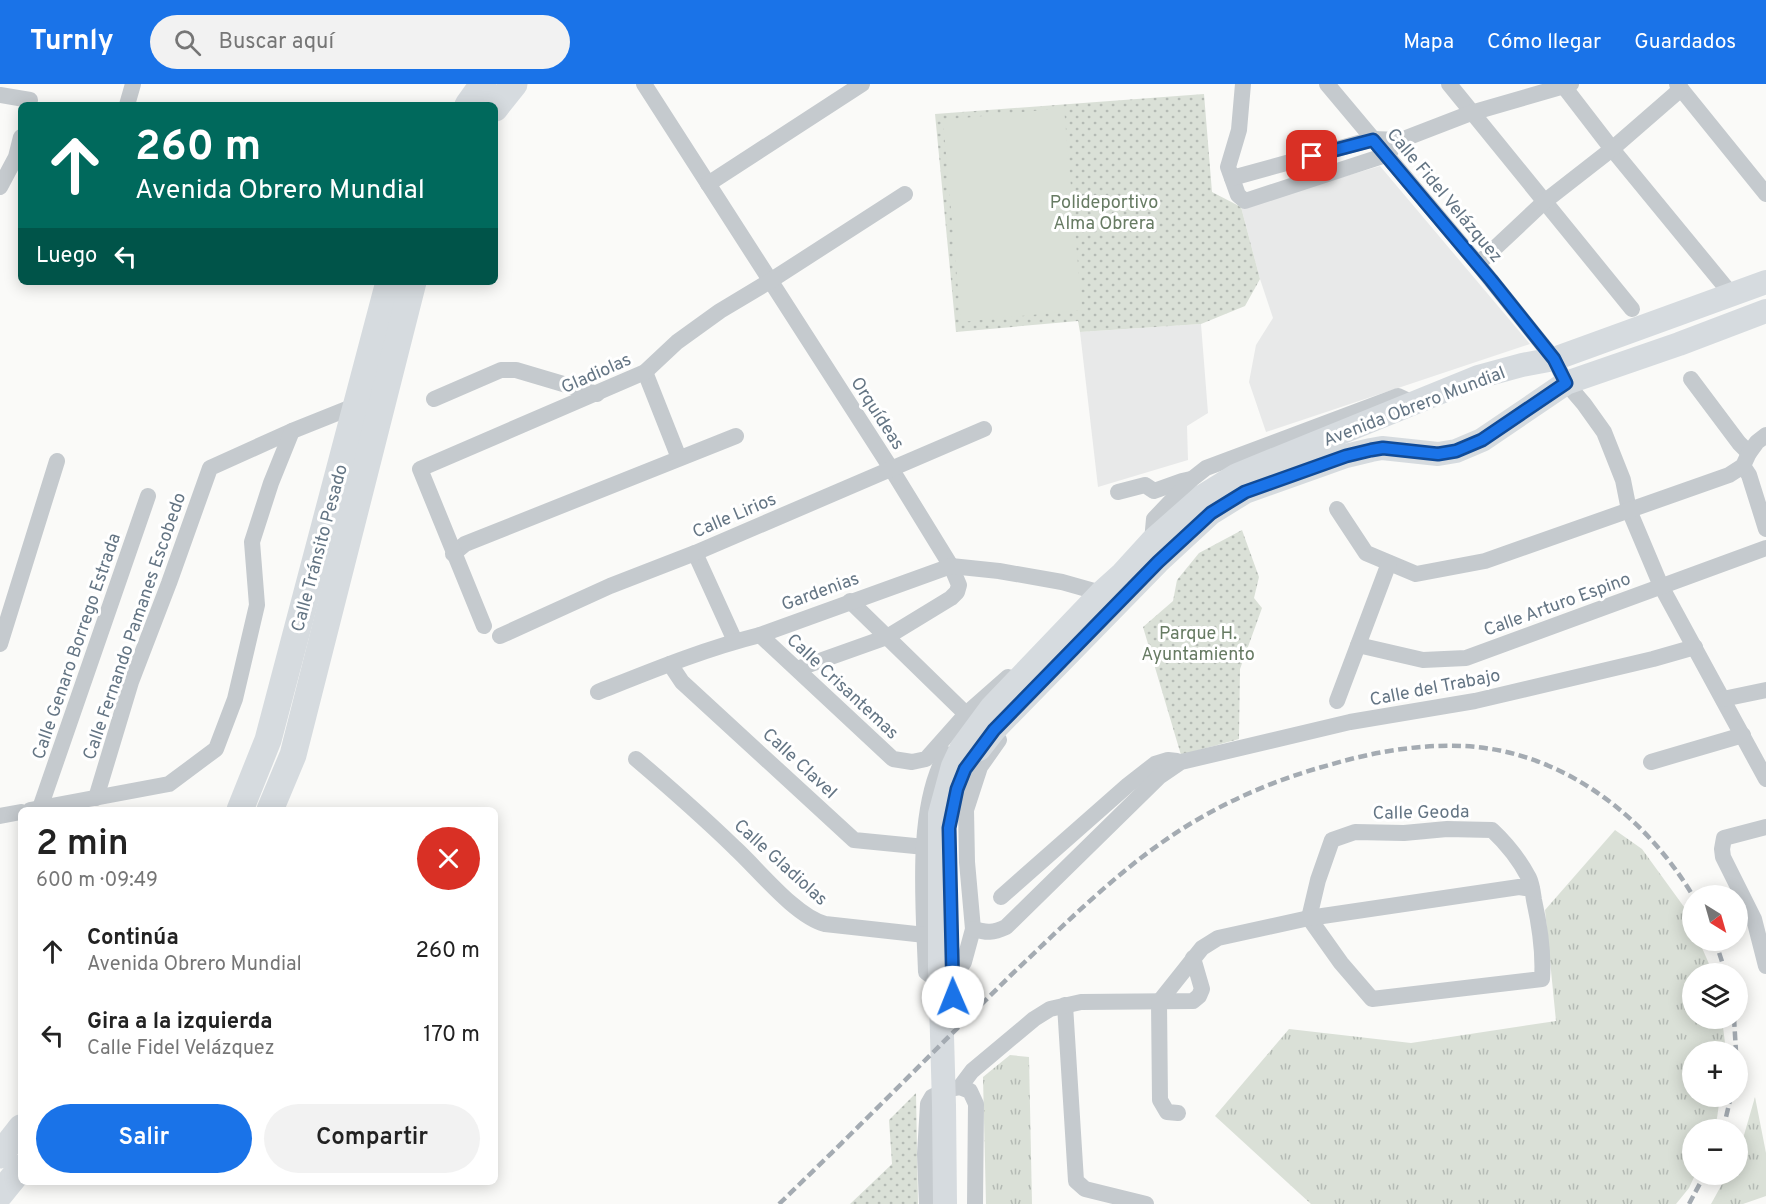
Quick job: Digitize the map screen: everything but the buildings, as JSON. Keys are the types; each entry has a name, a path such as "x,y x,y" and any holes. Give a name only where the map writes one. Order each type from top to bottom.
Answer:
{"main road":[{"path":"470,102 483,84"},
{"path":"498,104 514,84"},
{"name":"Avenida Obrero Mundial","path":"1202,496 1237,475 1478,377 1554,359 1766,282"},
{"name":"Calle Tránsito Pesado","path":"241,807 268,740 388,285"},
{"name":"Calle Tránsito Pesado","path":"271,807 293,754 412,285"},
{"name":"Avenida Obrero Mundial","path":"1202,496 1245,492 1346,456 1371,450 1383,448 1438,454 1456,451 1482,440 1566,383 1766,311"},
{"path":"954,1204 949,828 957,789 961,749 992,707 1040,656 1152,541 1202,496"},
{"path":"945,1204 940,966 940,814 959,768 1158,562 1202,496"},
{"path":"0,1155 18,1132"},
{"path":"0,1194 18,1172"}],"street":[{"path":"128,102 133,84"},
{"path":"708,184 862,84"},
{"path":"1243,84 1239,130 1228,167 1238,195 1245,201 1386,155 1401,140"},
{"name":"Calle Fidel Velázquez","path":"1327,84 1478,264 1554,359 1566,383 1604,432 1623,480 1629,510 1661,586 1766,779"},
{"path":"1449,84 1471,114 1632,309"},
{"path":"1232,178 1373,140 1401,140 1471,114 1566,84 1612,149 1732,295"},
{"name":"Orquídeas","path":"649,86 708,184 951,566"},
{"path":"1478,264 1544,202 1612,149 1679,87 1766,194"},
{"path":"0,95 31,96"},
{"path":"0,187 18,157"},
{"name":"Gladiolas","path":"453,554 420,469 645,372 677,342 720,311 905,194"},
{"path":"434,399 501,370 516,370 597,394"},
{"path":"645,372 679,458"},
{"path":"1691,380 1739,443 1746,459 1766,529"},
{"path":"46,807 169,784 216,748 235,699 257,605 252,542 271,483 292,431 357,405"},
{"name":"Calle Lirios","path":"500,636 610,586 695,553 984,429"},
{"name":"Calle Fernando Pamanes Escobedo","path":"96,798 131,682 170,583 210,468 292,431"},
{"path":"1337,510 1366,553 1416,574 1485,561 1729,475 1746,459 1757,442 1766,435"},
{"path":"484,626 453,554 465,544 736,436"},
{"path":"0,644 57,461"},
{"path":"1118,492 1146,485 1154,491 1182,481 1202,496"},
{"name":"Calle Genaro Borrego Estrada","path":"36,807 148,496"},
{"name":"Calle Arturo Espino","path":"1358,645 1423,660 1467,658 1766,549"},
{"path":"695,553 735,641"},
{"path":"1337,701 1389,563"},
{"path":"797,669 887,637 951,598 957,592 959,585 951,566"},
{"name":"Gardenias","path":"598,692 670,664 735,641 760,635 951,566 999,571 1062,582 1101,592"},
{"path":"850,601 966,714"},
{"name":"Calle Crisantemas","path":"760,635 893,759 912,762 926,759 966,714 1011,675 1040,656"},
{"name":"Calle del Trabajo","path":"1001,897 1053,849 1155,764 1168,760 1181,762 1350,722 1475,701 1695,647"},
{"name":"Calle Clavel","path":"670,664 682,682 854,840 925,847"},
{"path":"1723,699 1766,690"},
{"path":"992,707 967,724 944,757 928,806 925,847 926,972 934,978 954,974 964,962 973,929 967,862 966,810 980,767 995,745 1016,722 1022,702"},
{"path":"1650,762 1743,735"},
{"name":"Calle Gladiolas","path":"636,759 710,824 813,921 925,935"},
{"path":"973,929 986,933 1006,927 1159,777 1181,762"},
{"path":"0,816 18,813"},
{"path":"1766,827 1724,838 1722,849 1723,857 1760,917 1766,966"},
{"name":"Calle Geoda","path":"1491,830 1508,846 1520,862 1530,880 1532,889 1540,926 1542,979 1372,999 1341,963 1308,918 1332,840 1355,832 1491,830"},
{"path":"1178,1113 1167,1112 1160,1100 1159,1002 1202,948 1218,938 1308,918 1519,886 1532,889"},
{"path":"960,1087 972,1071 1034,1019 1050,1010 1081,1002 1193,1001 1202,989 1194,958"},
{"path":"1065,1005 1076,1181 1085,1189 1146,1204"},
{"path":"927,1204 925,1154 928,1104 932,1097 946,1090 960,1087 970,1091 976,1104 975,1204"}],"shaded area":[{"path":"1380,166 1530,344 1266,432 1249,382 1256,345 1273,318 1241,207"},
{"path":"1201,324 1208,413 1187,426 1188,460 1098,487 1080,332"}],"green space":[{"name":"Polideportivo Alma Obrera","path":"1204,94 1212,192 1241,207 1260,279 1245,306 1201,324 1080,332 1078,321 956,332 935,114"},
{"path":"1064,108 1082,310 961,322 943,120"},
{"name":"Parque H. Ayuntamiento","path":"1242,530 1259,577 1254,598 1262,608 1240,669 1239,739 1181,755 1143,627 1173,601 1177,580 1199,553"},
{"path":"1615,830 1642,849 1682,904 1682,951 1703,951 1709,963 1682,963 1682,1029 1723,1029 1725,1041 1682,1041 1682,1107 1719,1107 1717,1119 1682,1119 1682,1185 1690,1185 1676,1204 1311,1204 1215,1116 1289,1029 1411,1043 1556,1021 1545,910"},
{"path":"1010,1055 1029,1057 1032,1204 986,1204 983,1077"},
{"path":"916,1093 918,1204 850,1204 892,1164 889,1120"},
{"path":"1755,1097 1766,1153 1766,1196 1743,1204 1711,1204 1721,1185 1748,1185 1748,1121"}],"railway":[{"path":"779,1204 1010,976 1123,872 1183,828 1223,806 1307,771 1362,756 1430,746 1464,746 1500,751 1534,760 1566,774 1596,792 1625,814 1650,839 1686,885"},
{"path":"1719,951 1722,963"},
{"path":"1735,1029 1735,1041"},
{"path":"1726,1119 1728,1107"},
{"path":"1689,1204 1699,1185"}],"route":[{"path":"953,997 949,828 957,789 965,769 994,730 1158,562 1211,513 1245,492 1346,456 1371,450 1383,448 1438,454 1456,451 1482,440 1566,383 1554,359 1464,247 1373,140 1312,156"}]}
